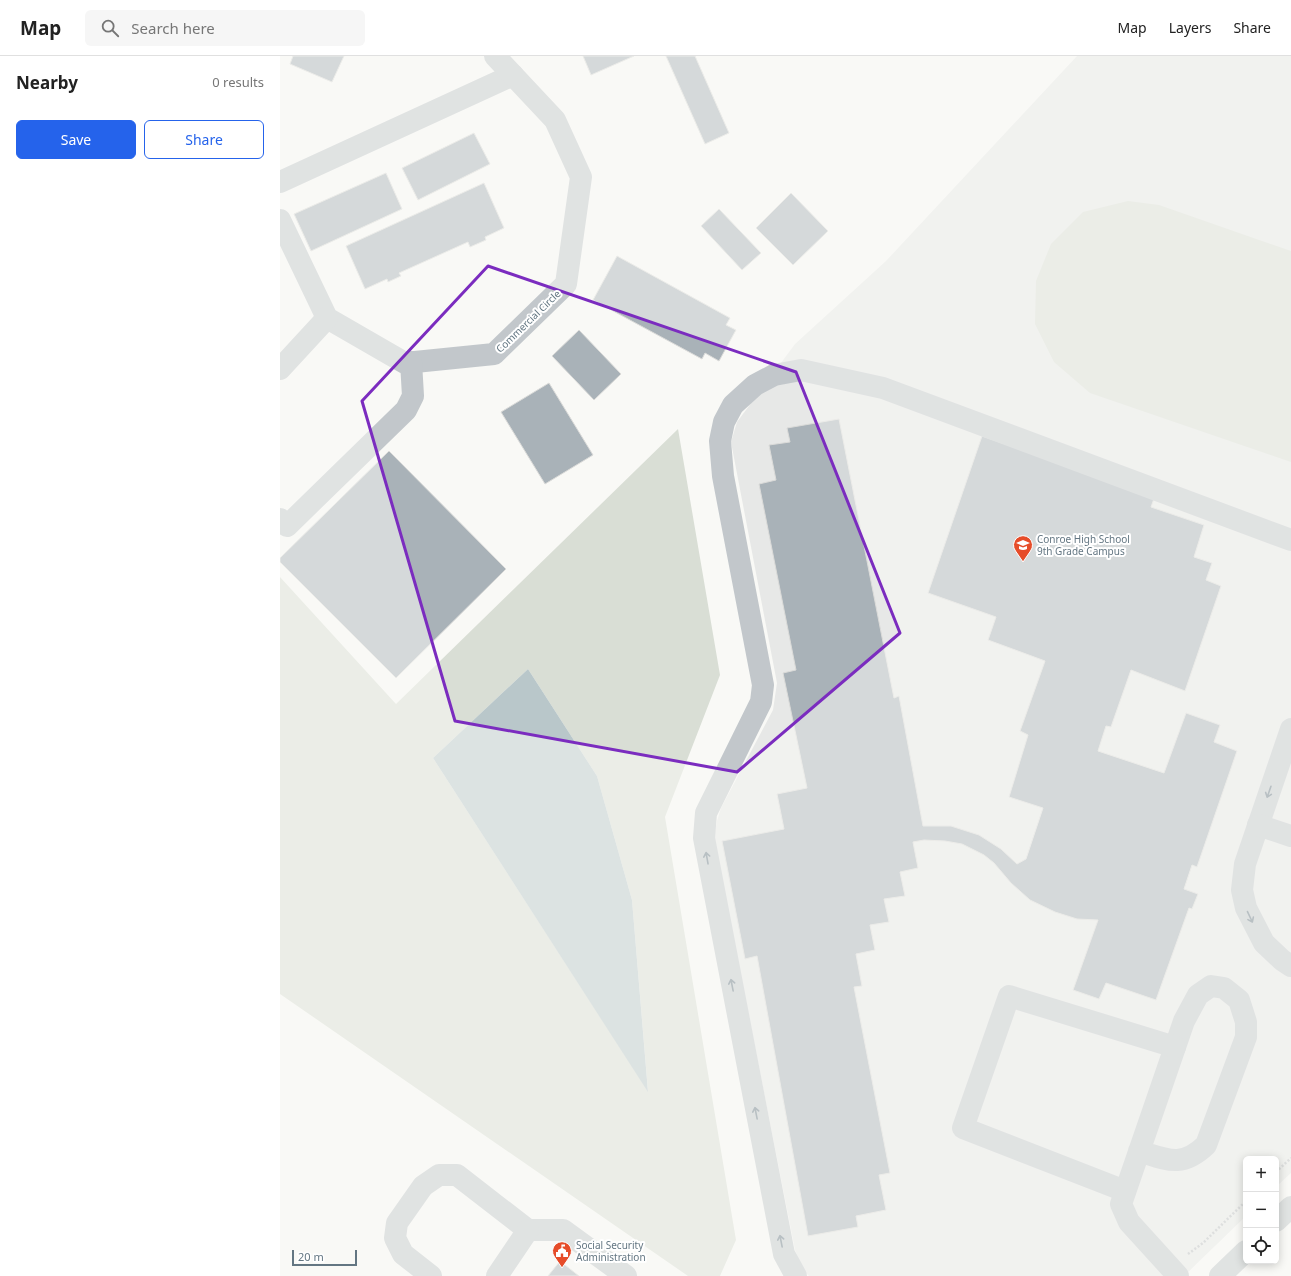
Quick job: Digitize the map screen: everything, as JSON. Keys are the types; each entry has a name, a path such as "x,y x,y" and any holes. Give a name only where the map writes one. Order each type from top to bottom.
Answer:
{"street":[{"name":"Commercial Circle","path":"327,318 405,363 494,354 566,284 581,177 555,120 495,56"},
{"path":"280,182 513,75"},
{"path":"280,220 327,318 280,369"},
{"path":"280,519 287,526 406,410 413,396 411,362"},
{"path":"796,1276 784,1254 704,838 706,813 752,723 761,702 764,685 723,476 720,441 724,422 733,405 755,385 768,378 774,375 801,370 883,388 1291,540"},
{"path":"1291,729 1285,765 1258,825 1245,864 1242,890 1246,908 1264,943 1282,960 1291,966"},
{"path":"1258,825 1291,836"},
{"path":"1139,1151 1167,1160 1185,1160 1198,1153 1206,1145 1246,1037 1246,1022 1239,1000 1224,988 1211,986 1198,995 1184,1021 1120,1204 1129,1222 1175,1272"},
{"path":"1125,1191 963,1128 1009,996 1175,1047"},
{"path":"431,1276 403,1254 395,1238 397,1223 423,1186 439,1175 457,1175 528,1230 563,1230 626,1276"},
{"path":"1279,1218 1291,1207"},
{"path":"497,1276 528,1230"},
{"path":"1220,1276 1243,1254"}],"path":[{"path":"1279,1169 1291,1158"},
{"path":"1175,1272 1185,1256 1203,1243 1243,1204"}],"highlighted area":[{"path":"488,266 796,372 900,633 737,772 455,721 362,401"}],"shaded area":[{"name":"Conroe High School 9th Grade Campus","path":"1077,56 1291,56 1291,1173 1279,1184 1279,1156 1243,1156 1243,1219 1184,1276 809,1276 803,1270 795,1250 714,838 721,808 773,710 777,683 731,442 737,422 795,344 886,261"},
{"path":"1128,201 1159,205 1291,251 1291,462 1090,393 1054,362 1035,324 1036,281 1051,244 1083,212"},
{"path":"678,429 720,675 665,817 736,1240 720,1276 688,1276 280,994 280,577 396,704","holes":["528,669 597,776 632,900 648,1091 433,758"]},
{"path":"528,669 597,776 632,900 648,1092 433,758"}],"building":[{"path":"293,56 344,56 332,82 290,64"},
{"path":"583,56 634,56 591,75"},
{"path":"666,56 695,56 729,133 705,144"},
{"path":"474,133 490,164 418,200 402,168"},
{"path":"386,173 402,209 311,251 294,214"},
{"path":"484,183 504,228 485,237 486,240 470,247 468,242 399,273 401,276 388,282 387,279 365,289 346,246"},
{"path":"791,193 828,231 793,265 756,228"},
{"path":"719,209 761,253 742,270 701,226"},
{"path":"617,256 730,318 726,325 736,330 719,361 705,353 702,359 593,300"},
{"path":"579,330 621,374 594,400 552,356"},
{"path":"549,383 593,455 545,484 501,412"},
{"path":"839,419 894,698 899,696 923,826 951,826 979,835 1001,849 1017,864 1026,859 1043,808 1009,797 1028,735 1020,731 1045,661 988,640 996,617 928,593 982,436 1155,496 1151,507 1204,525 1194,557 1212,563 1206,580 1221,586 1185,691 1131,670 1111,727 1106,726 1098,751 1164,773 1186,713 1220,725 1214,742 1237,751 1197,867 1192,865 1184,889 1198,894 1192,909 1189,908 1156,1000 1106,983 1099,999 1073,990 1098,920 1077,919 1055,912 1030,900 1011,883 994,863 984,855 962,844 945,841 924,840 913,842 918,868 900,872 905,896 884,899 889,922 870,925 875,950 856,954 862,986 854,987 890,1173 879,1175 886,1210 856,1216 858,1227 808,1236 757,956 745,959 722,841 784,829 777,794 807,788 783,673 796,670 759,484 776,480 769,445 790,442 787,428"},
{"path":"389,451 506,569 396,678 280,562 280,558"},
{"name":"Social Security Administration","path":"560,1261 579,1276 548,1276"}],"place":[{"name":"Conroe High School 9th Grade Campus","path":"1023,562"},
{"name":"Social Security Administration","path":"562,1268"}]}
